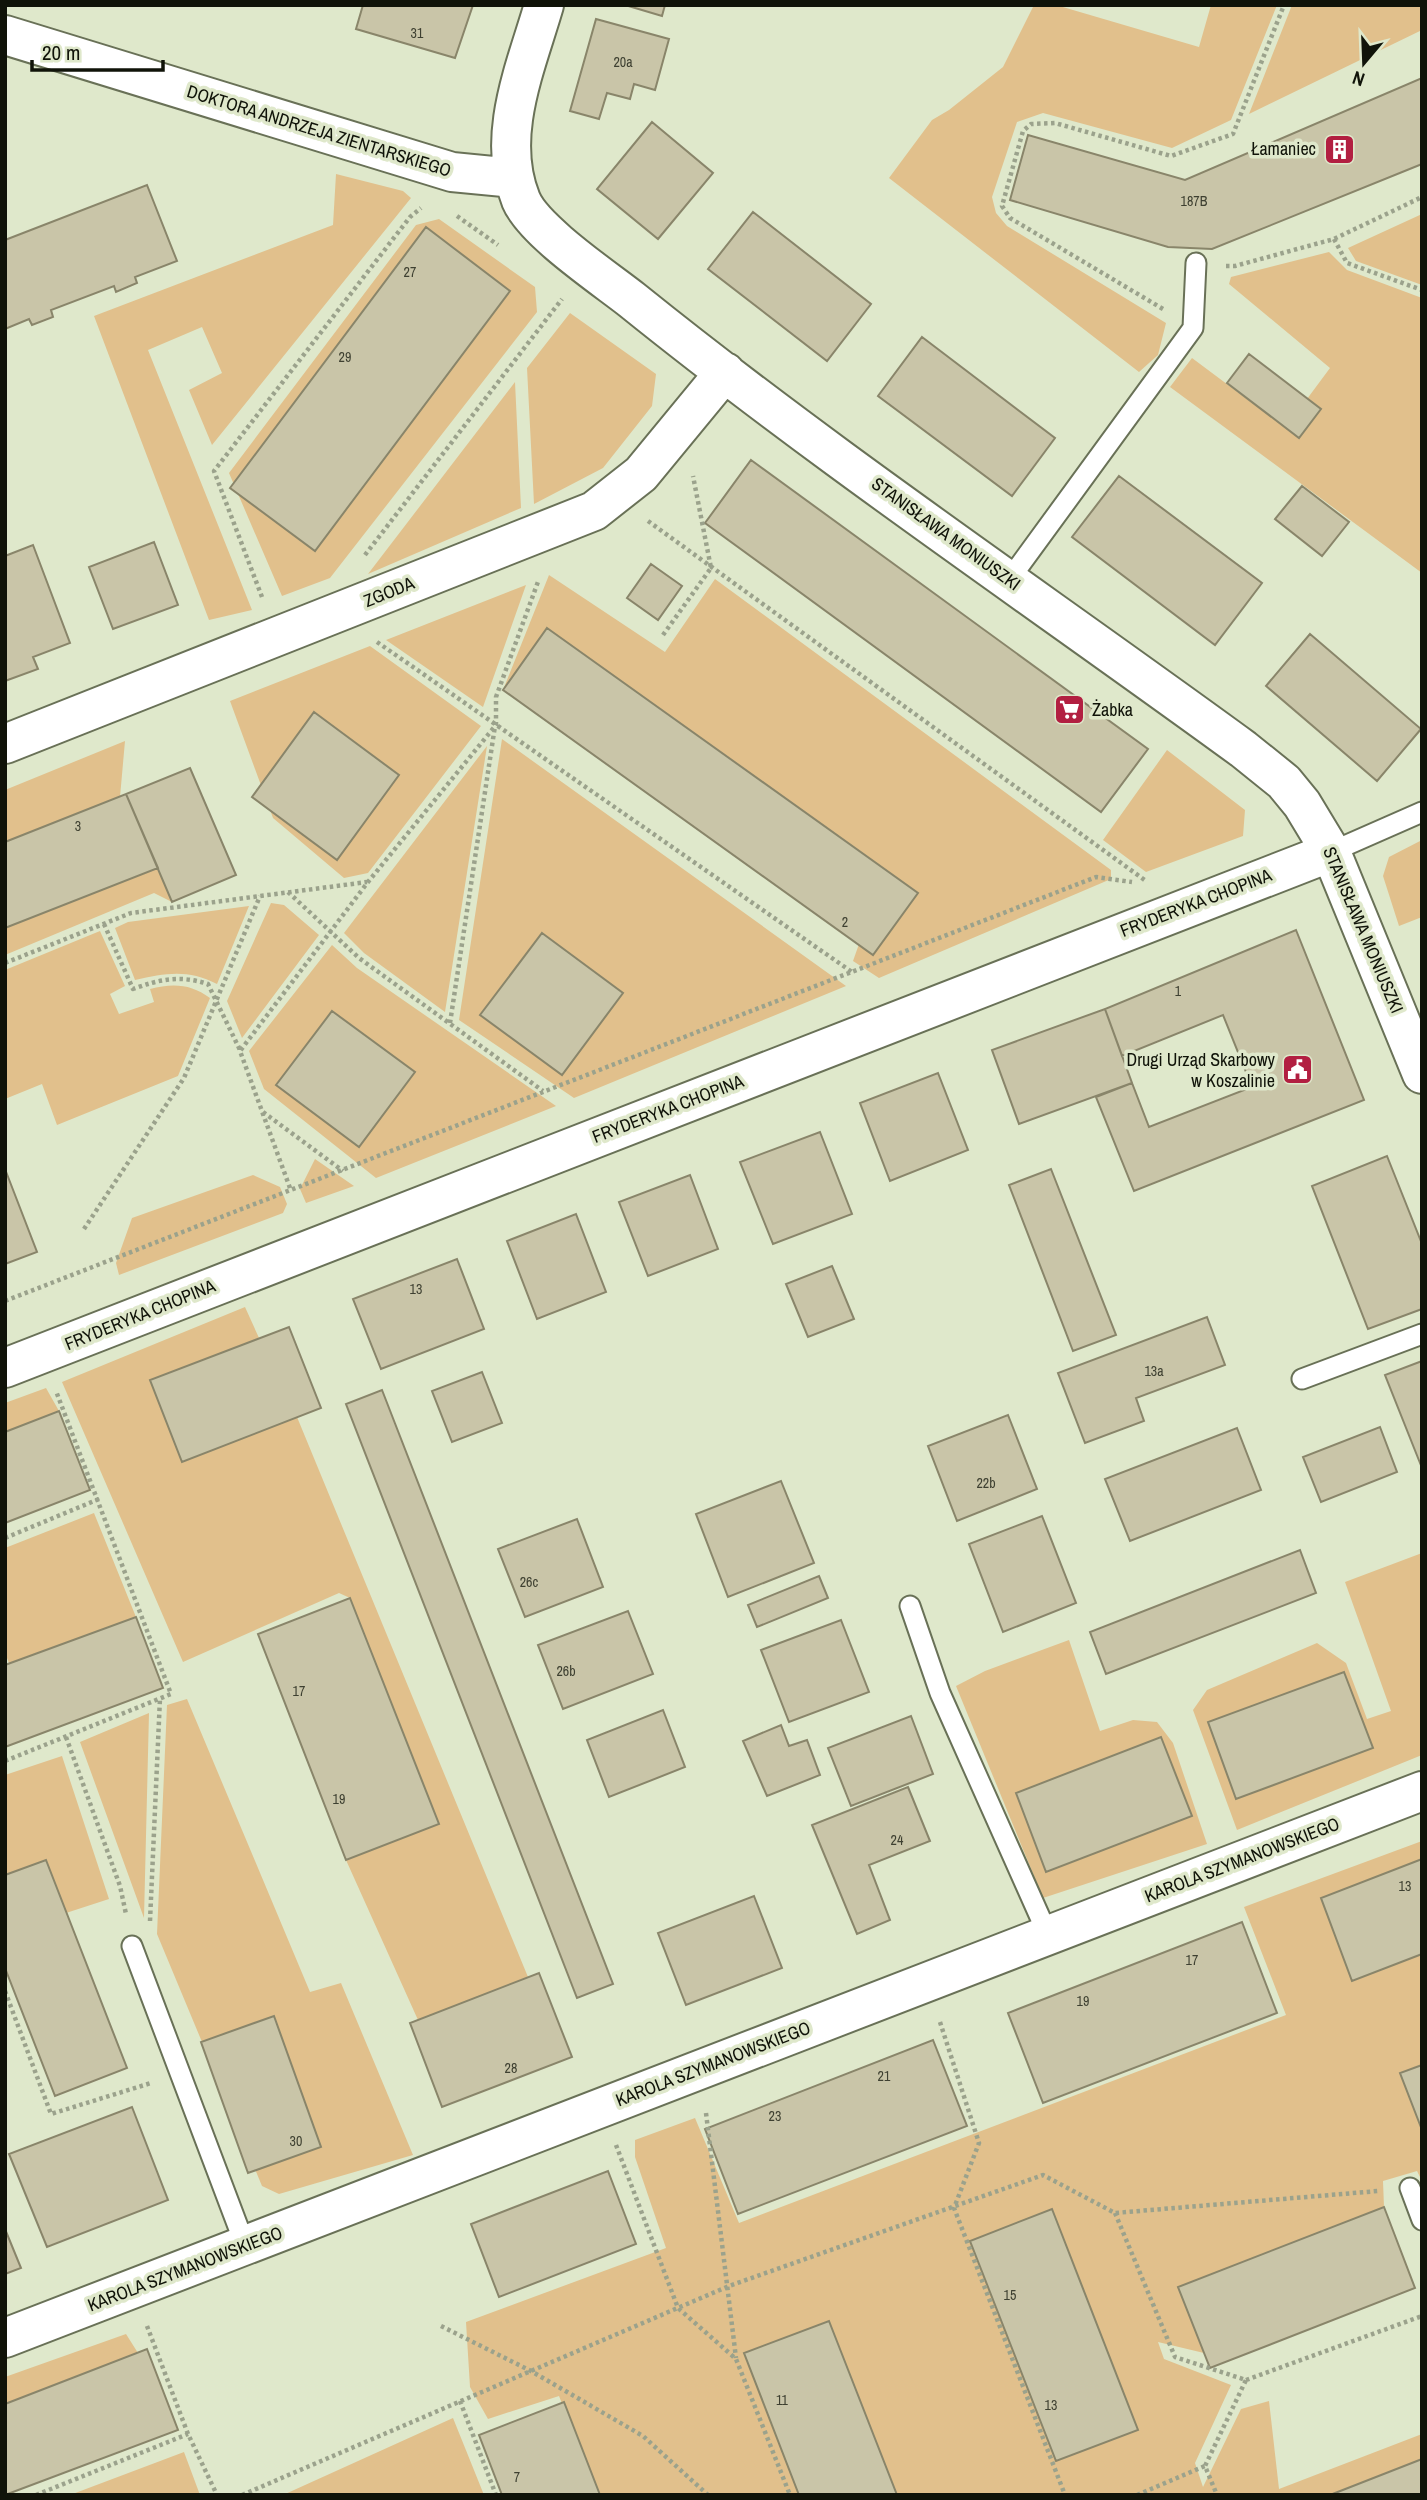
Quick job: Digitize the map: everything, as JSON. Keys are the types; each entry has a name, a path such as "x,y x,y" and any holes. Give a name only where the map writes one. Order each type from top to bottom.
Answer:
{"street":[{"name":"STANISŁAWA MONIUSZKI","path":"544,5 514,111 509,153 522,203 548,233 725,372 1262,764 1302,804 1331,852 1422,1074"},
{"name":"DOKTORA ANDRZEJA ZIENTARSKIEGO","path":"5,35 452,172 514,178"},
{"name":"ZGODA","path":"5,744 594,511 641,474 725,372"},
{"name":"FRYDERYKA CHOPINA","path":"5,1368 1331,852"},
{"name":"KAROLA SZYMANOWSKIEGO","path":"5,2338 1422,1791"}],"lane":[{"path":"1009,580 1192,328 1196,263"},
{"path":"1331,852 1422,812"},
{"path":"1302,1378 1422,1334"},
{"path":"910,1606 940,1693 1048,1935"},
{"path":"132,1946 245,2245"},
{"path":"1410,2188 1422,2220"}],"path":[{"path":"1192,328 1010,218 1002,206 1023,131 1031,124 1055,123 1171,156 1233,134 1284,5"},
{"path":"1196,263 1235,267 1334,239 1422,197"},
{"path":"262,599 214,471 410,217 426,204"},
{"path":"1334,239 1348,263 1422,290"},
{"path":"362,559 566,294"},
{"path":"663,635 711,568 692,472"},
{"path":"5,1301 1096,877 1152,885 638,514"},
{"path":"450,1023 496,725 496,697 540,577"},
{"path":"368,635 852,972"},
{"path":"240,1051 368,882 496,725"},
{"path":"5,963 131,913 368,882"},
{"path":"288,892 329,933 359,958 544,1091"},
{"path":"84,1229 184,1079 260,897"},
{"path":"104,924 133,989 164,977 193,979 208,984 240,1051 290,1188"},
{"path":"262,1111 342,1171"},
{"path":"5,1761 172,1694 41,1354"},
{"path":"5,1538 99,1499"},
{"path":"66,1737 120,1886 132,1946 149,1939 160,1698"},
{"path":"927,1982 979,2143 954,2208 1065,2495"},
{"path":"5,1991 51,2115 180,2074"},
{"path":"700,2070 736,2359 790,2495"},
{"path":"601,2108 678,2308 736,2359"},
{"path":"242,2495 729,2286 1043,2175 1115,2213 1410,2188"},
{"path":"1115,2213 1175,2357 1246,2380 1422,2317"},
{"path":"132,2289 188,2434 217,2495"},
{"path":"441,2326 531,2371 643,2436 708,2495"},
{"path":"1137,2495 1205,2466 1246,2380"},
{"path":"460,2401 496,2495"},
{"path":"36,2495 188,2434"},
{"path":"1205,2466 1217,2495"}],"shaded area":[{"path":"1034,5 1056,5 1199,47 1211,5 1277,5 1231,120 1172,148 1043,113 1017,122 992,197 996,213 1007,226 1166,323 1158,355 1139,372 889,178 932,120 949,110 1003,67"},
{"path":"1292,5 1422,5 1422,30 1249,114"},
{"path":"336,174 403,191 411,198 212,445 189,390 222,373 202,327 148,350 252,610 209,620 94,316 333,225"},
{"path":"1422,214 1422,285 1356,261 1348,248"},
{"path":"439,219 535,287 537,312 330,578 282,596 229,473 416,225"},
{"path":"1329,252 1347,270 1422,298 1422,573 1170,387 1192,358 1299,438 1307,399 1330,368 1229,284 1231,277"},
{"path":"570,313 656,374 652,406 603,468 534,504 527,368"},
{"path":"515,382 521,508 368,574"},
{"path":"549,575 665,652 715,579 1111,870 1111,879 879,978 853,961 859,944 873,955 917,892 547,628 503,690"},
{"path":"526,585 483,707 386,640"},
{"path":"370,646 481,726 368,873 344,878 273,818 230,701"},
{"path":"502,739 846,986 574,1098 459,1020"},
{"path":"125,741 120,797 126,794 172,902 154,893 5,955 5,790"},
{"path":"487,746 445,1012 364,953 344,933"},
{"path":"1167,750 1245,810 1243,836 1146,872 1103,840"},
{"path":"1422,840 1422,917 1399,926 1383,876 1389,857"},
{"path":"271,903 284,905 319,935 242,1038 227,1001"},
{"path":"249,906 217,984 186,974 135,980 115,928 128,922"},
{"path":"100,931 125,986 110,994 119,1014 154,1002 150,989 158,987 189,987 210,998 178,1076 57,1125 42,1084 5,1099 5,970"},
{"path":"332,945 357,968 556,1106 376,1178 264,1089 249,1051"},
{"path":"315,1159 354,1186 306,1203 300,1189"},
{"path":"253,1175 280,1187 287,1204 283,1213 119,1275 116,1263 132,1218"},
{"path":"245,1307 259,1338 150,1381 297,1417 528,1977 418,2020 346,1860 439,1824 350,1598 339,1593 183,1662 62,1382"},
{"path":"46,1388 59,1411 5,1432 5,1403"},
{"path":"94,1513 136,1617 9,1663 5,1653 5,1548"},
{"path":"1422,1553 1422,1755 1237,1830 1193,1710 1207,1690 1317,1643 1346,1663 1367,1719 1391,1711 1345,1582"},
{"path":"1069,1640 1100,1731 1133,1720 1157,1722 1173,1743 1207,1844 1043,1898 956,1686 985,1671"},
{"path":"187,1699 310,1992 341,1983 413,2155 279,2194 262,2186 157,1934 167,1705"},
{"path":"149,1713 144,1918 80,1742"},
{"path":"62,1756 109,1899 66,1913 45,1860 5,1875 5,1775"},
{"path":"1422,1841 1422,2181 1417,2171 1383,2181 1384,2207 1179,2287 1204,2353 1158,2342 1164,2359 1231,2385 1195,2463 1203,2487 1241,2409 1269,2401 1279,2489 1422,2434 1422,2459 1330,2495 598,2495 559,2396 488,2419 470,2387 466,2322 666,2248 635,2157 635,2140 695,2118 739,2223 1286,2015 1244,1907"},
{"path":"126,2334 138,2353 5,2404 5,2377"},
{"path":"453,2418 484,2495 283,2495"},
{"path":"184,2452 200,2495 70,2495"}],"building":[{"path":"363,5 473,5 455,58 356,29"},
{"path":"625,5 665,5 662,16"},
{"path":"596,19 669,39 655,90 634,84 630,99 607,93 599,119 570,111"},
{"name":"Łamaniec","path":"1422,78 1422,164 1212,249 1168,247 1010,200 1028,135 1185,180"},
{"path":"652,122 713,173 658,239 597,189"},
{"path":"147,185 177,261 135,277 137,283 116,292 114,286 51,310 53,317 32,325 29,319 5,329 5,240"},
{"path":"753,212 871,304 827,361 708,269"},
{"path":"426,227 510,291 315,551 230,488"},
{"path":"922,337 1055,438 1012,496 878,396"},
{"path":"1249,354 1321,409 1299,438 1227,383"},
{"path":"751,460 1148,749 1101,812 705,523"},
{"path":"1119,476 1262,583 1215,645 1072,537"},
{"path":"1302,486 1349,522 1322,556 1275,519"},
{"path":"154,542 178,605 113,629 89,567"},
{"path":"33,545 70,643 33,657 38,669 5,681 5,556"},
{"path":"651,564 682,586 658,620 627,598"},
{"path":"547,628 918,893 873,955 503,690"},
{"path":"1310,634 1421,729 1377,781 1266,686"},
{"path":"314,712 399,775 337,860 252,797"},
{"path":"190,768 236,875 172,902 126,794"},
{"path":"126,794 158,868 5,928 5,842"},
{"name":"Drugi Urząd Skarbowy w Koszalinie","path":"1296,930 1364,1100 1134,1191 1096,1097 1132,1083 1149,1127 1252,1087 1223,1015 1122,1056 1105,1009"},
{"path":"542,933 623,993 562,1075 480,1015"},
{"path":"1105,1009 1132,1083 1019,1124 992,1050"},
{"path":"332,1011 415,1072 359,1147 276,1085"},
{"path":"938,1073 968,1150 890,1181 860,1103"},
{"path":"820,1132 852,1214 773,1244 740,1162"},
{"path":"1387,1156 1422,1244 1422,1309 1368,1329 1312,1186"},
{"path":"5,1169 37,1252 5,1264"},
{"path":"1051,1169 1116,1335 1073,1351 1009,1185"},
{"path":"690,1175 718,1249 648,1276 619,1202"},
{"path":"576,1214 606,1292 537,1319 507,1241"},
{"path":"457,1259 484,1329 381,1369 353,1299"},
{"path":"832,1266 854,1319 808,1337 786,1284"},
{"path":"1207,1317 1225,1365 1136,1398 1144,1421 1085,1443 1058,1373"},
{"path":"289,1327 321,1408 182,1462 150,1380"},
{"path":"1422,1361 1422,1468 1385,1375"},
{"path":"482,1372 502,1423 452,1442 432,1391"},
{"path":"382,1390 613,1984 577,1998 346,1404"},
{"path":"59,1411 90,1490 5,1523 5,1432"},
{"path":"1008,1415 1037,1489 957,1521 928,1446"},
{"path":"1380,1427 1397,1472 1321,1502 1303,1457"},
{"path":"1237,1428 1261,1490 1130,1541 1105,1479"},
{"path":"781,1481 814,1563 728,1597 696,1514"},
{"path":"1042,1516 1076,1603 1003,1632 969,1544"},
{"path":"577,1519 603,1587 525,1617 498,1549"},
{"path":"1300,1550 1316,1593 1106,1674 1090,1632"},
{"path":"819,1576 828,1598 757,1627 748,1605"},
{"path":"350,1598 439,1824 346,1860 258,1634"},
{"path":"628,1611 653,1674 563,1709 538,1645"},
{"path":"136,1617 163,1688 5,1747 5,1665"},
{"path":"841,1620 869,1692 789,1722 761,1650"},
{"path":"1344,1672 1373,1748 1236,1799 1208,1722"},
{"path":"663,1710 685,1767 609,1797 587,1740"},
{"path":"911,1716 933,1774 851,1806 828,1748"},
{"path":"781,1725 789,1746 807,1740 820,1775 767,1796 743,1741"},
{"path":"1161,1737 1192,1816 1046,1872 1016,1793"},
{"path":"908,1787 930,1841 869,1865 890,1920 857,1934 812,1825"},
{"path":"1422,1859 1422,1954 1352,1981 1321,1898"},
{"path":"46,1860 127,2068 55,2096 5,1968 5,1875"},
{"path":"754,1896 782,1968 686,2005 658,1933"},
{"path":"1242,1922 1277,2013 1043,2103 1008,2013"},
{"path":"539,1973 572,2057 442,2107 410,2023"},
{"path":"274,2016 321,2147 248,2173 201,2042"},
{"path":"933,2040 967,2126 738,2214 705,2129"},
{"path":"1422,2065 1422,2130 1400,2073"},
{"path":"132,2107 168,2200 47,2247 9,2154"},
{"path":"608,2171 636,2244 499,2297 471,2224"},
{"path":"1384,2207 1415,2288 1210,2368 1178,2287"},
{"path":"1052,2209 1138,2430 1056,2461 970,2241"},
{"path":"5,2229 21,2268 5,2274"},
{"path":"829,2321 897,2495 799,2495 744,2353"},
{"path":"147,2349 178,2430 5,2495 5,2404"},
{"path":"564,2402 600,2495 502,2495 479,2435"},
{"path":"1422,2459 1422,2495 1330,2495"}],"place":[{"name":"Łamaniec","path":"1339,149"},
{"name":"Żabka","path":"1069,710"},
{"name":"Drugi Urząd Skarbowy w Koszalinie","path":"1298,1070"}]}
